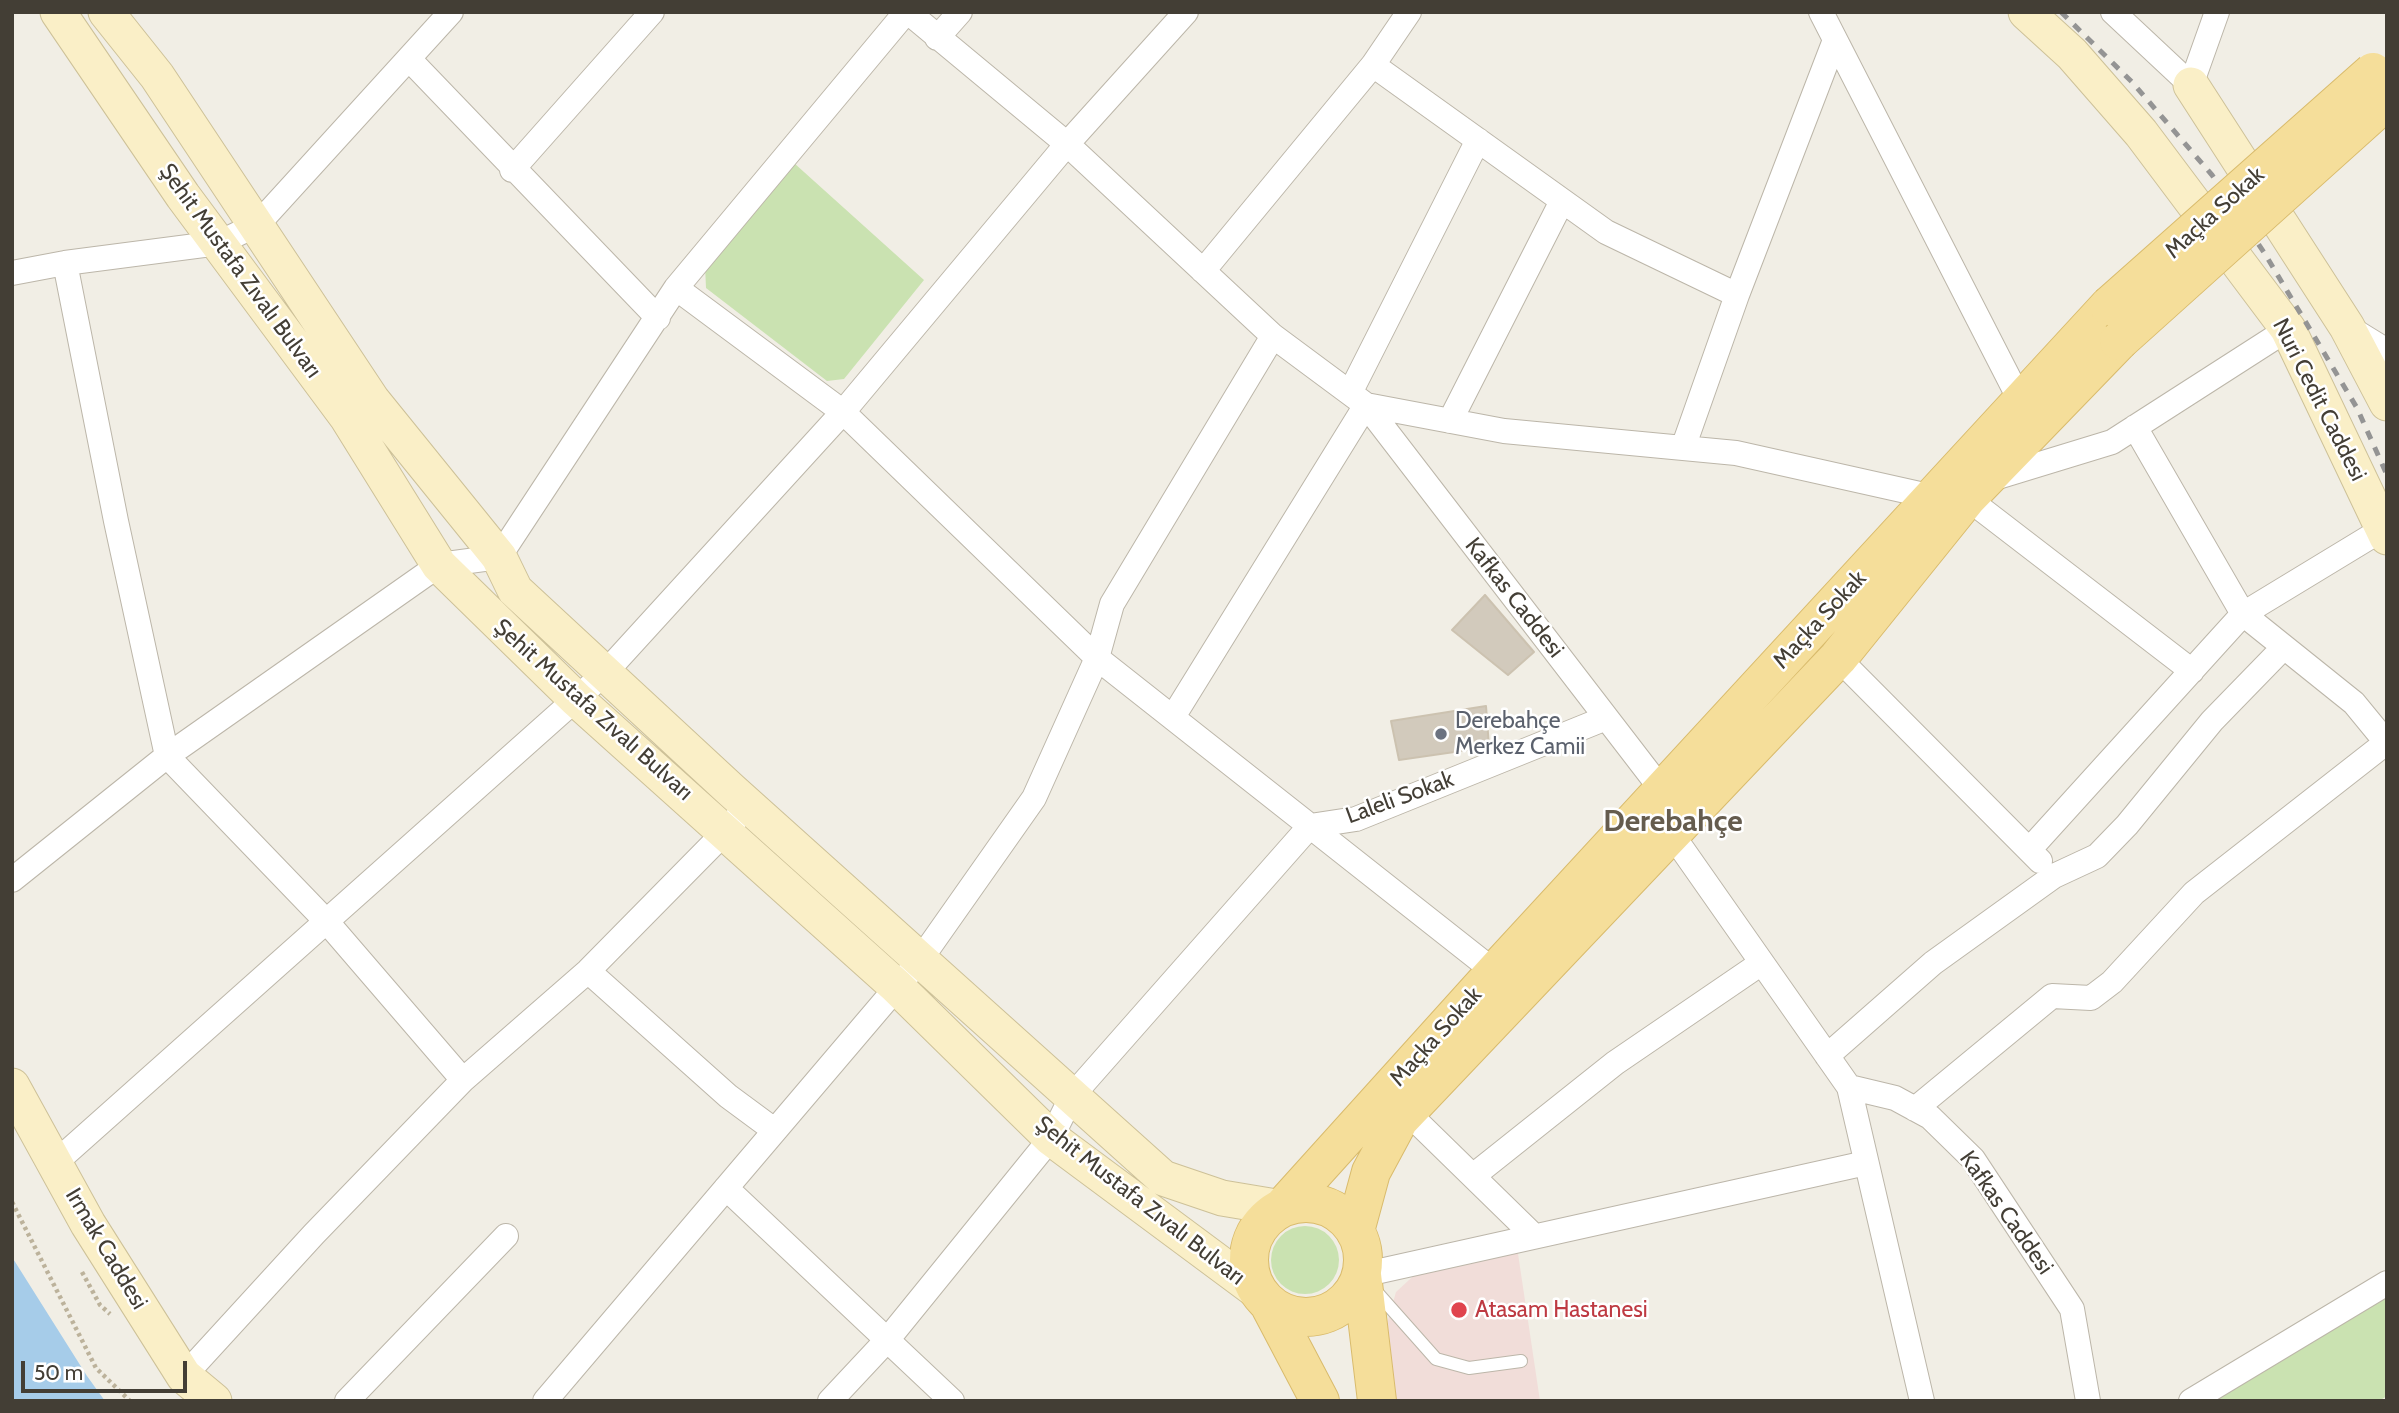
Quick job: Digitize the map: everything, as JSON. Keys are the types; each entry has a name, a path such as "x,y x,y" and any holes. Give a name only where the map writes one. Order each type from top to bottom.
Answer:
{"main road":[{"name":"Şehit Mustafa Zıvalı Bulvarı","path":"58,12 219,243 347,417 439,565 576,699 737,818 920,960 1163,1178 1222,1198 1282,1208"},
{"name":"Şehit Mustafa Zıvalı Bulvarı","path":"106,12 157,76 258,224 372,400 499,556 515,590 604,674 896,986 1051,1138 1264,1298 1320,1401"},
{"name":"Nuri Cedit Caddesi","path":"2026,12 2072,54 2141,133 2288,330 2385,533"},
{"path":"2191,85 2347,327 2387,403"},
{"name":"Maçka Sokak","path":"1355,1231 1371,1172 1407,1112 1838,658 1961,493 2021,402 2384,87"},
{"name":"Maçka Sokak","path":"1282,1208 1662,790 1961,493 2114,324"},
{"name":"Irmak Caddesi","path":"12,1086 88,1224 184,1376 214,1401"},
{"path":"1362,1275 1354,1292 1341,1306 1324,1315 1296,1317 1264,1298 1250,1273 1249,1254 1254,1234 1266,1219 1282,1208 1298,1203 1315,1203 1338,1213 1355,1231 1362,1252 1362,1275 1377,1401"}],"street":[{"path":"12,273 65,263 219,243 258,224 451,12"},
{"path":"512,170 652,12"},
{"path":"12,880 167,756 439,565 499,556 676,288 907,12 1067,144 1273,336 1358,399 1504,431 1736,453 1961,493 2193,671"},
{"path":"937,38 960,12"},
{"path":"55,1164 604,674 843,412 1067,144 1186,12"},
{"path":"1203,271 1373,65 1409,12"},
{"path":"1821,12 2021,402"},
{"path":"2113,12 2191,85 2217,12"},
{"path":"1683,448 1737,295 1835,40"},
{"path":"409,60 512,170 658,318"},
{"path":"1373,65 1606,232 1737,295"},
{"path":"1172,718 1358,399 1478,140"},
{"path":"1450,421 1562,201"},
{"path":"65,263 116,521 167,756 327,922 463,1080"},
{"path":"676,288 843,412 1097,658 1495,972"},
{"path":"2347,327 2387,351"},
{"path":"1961,493 2112,442 2288,330"},
{"path":"545,1401 920,960 1034,798 1097,658 1112,604 1273,336"},
{"name":"Kafkas Caddesi","path":"1358,399 1662,790"},
{"path":"1915,1109 2053,996 2091,998 2112,982 2194,893 2386,742 2354,703 2243,614 2135,427"},
{"path":"2029,850 2243,614 2385,533"},
{"path":"1827,1056 1933,962 2054,876 2097,856 2127,825 2213,721 2284,647"},
{"path":"1838,658 2054,876"},
{"name":"Laleli Sokak","path":"1310,826 1356,819 1606,718"},
{"path":"184,1376 314,1234 463,1080 588,971 737,818"},
{"path":"830,1401 888,1339 1051,1138 1072,1096 1310,826"},
{"path":"1671,834 1849,1087 1922,1401"},
{"path":"1473,1176 1615,1063 1760,964"},
{"path":"588,971 728,1096 774,1130"},
{"name":"Kafkas Caddesi","path":"1849,1087 1895,1098 1930,1117 1973,1159 2072,1309 2088,1401"},
{"path":"1407,1112 1533,1235"},
{"path":"1362,1275 1866,1163"},
{"path":"726,1188 952,1401"},
{"path":"347,1401 506,1236"},
{"path":"2191,1401 2387,1283"}],"lane":[{"path":"1362,1275 1436,1359 1469,1368 1521,1361"}],"path":[{"path":"12,1202 96,1368 130,1401"}],"shaded area":[{"name":"Atasam Hastanesi","path":"1517,1247 1540,1401 1394,1401 1386,1327 1396,1292 1422,1268"}],"green space":[{"path":"794,163 924,280 844,379 827,381 706,288 705,265"},
{"path":"1305,1226 1318,1229 1329,1236 1336,1247 1339,1260 1336,1273 1329,1284 1318,1291 1305,1294 1292,1291 1281,1284 1274,1273 1271,1260 1274,1247 1281,1236 1292,1229"},
{"path":"2387,1296 2387,1396 2379,1401 2213,1401"}],"water":[{"path":"12,1257 87,1376 105,1401 12,1401"}],"building":[{"path":"1485,595 1534,652 1508,675 1452,630"},
{"name":"Derebahçe Merkez Camii","path":"1486,706 1489,747 1399,760 1391,721"}],"railway":[{"path":"2061,12 2132,82 2212,175 2265,254 2357,408 2387,475"}],"place":[{"name":"Derebahçe Merkez Camii","path":"1441,734"},
{"name":"Atasam Hastanesi","path":"1459,1310"}],"district":[{"name":"Derebahçe","path":"1673,822"}]}
